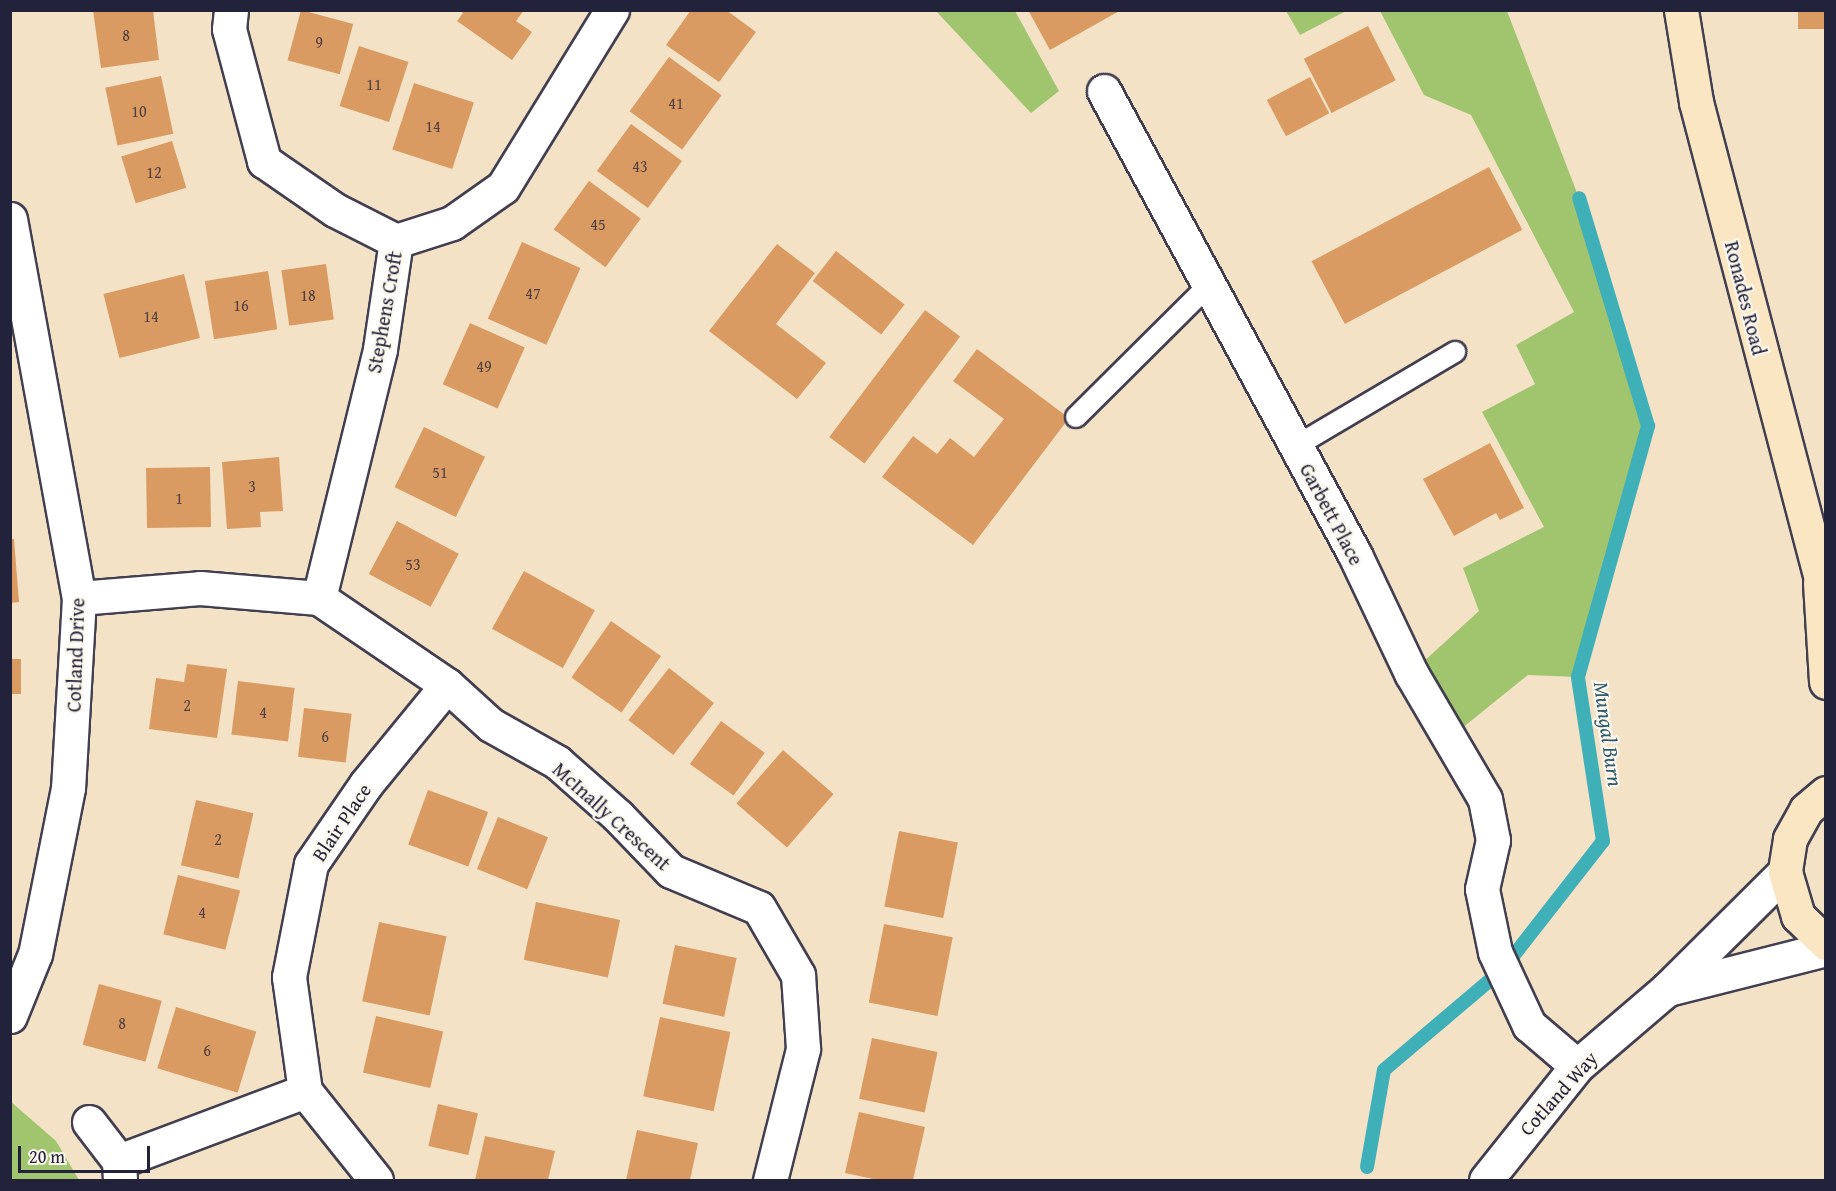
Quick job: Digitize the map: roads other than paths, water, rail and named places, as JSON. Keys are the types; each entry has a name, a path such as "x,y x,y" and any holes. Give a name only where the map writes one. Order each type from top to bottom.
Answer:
{"main road":[{"name":"Ronades Road","path":"1681,10 1695,102 1823,591 1826,682"},
{"path":"1826,793 1806,810 1790,839 1785,872 1798,916 1826,943"}],"street":[{"path":"231,10 229,29 264,161 335,210 396,241"},
{"name":"Stephens Croft","path":"319,598 380,349 396,241 452,224 503,187 612,10"},
{"name":"Garbett Place","path":"1104,91 1355,555 1411,673 1485,799 1493,840 1482,889 1495,952 1529,1025 1577,1066"},
{"name":"Cotland Drive","path":"10,219 16,286 79,598 68,788 35,954 10,1016"},
{"name":"McInally Crescent","path":"79,598 200,588 319,598 447,685 491,725 556,762 618,816 671,871 759,908 798,975 803,1049 770,1180"},
{"name":"Blair Place","path":"305,1090 289,977 311,864 366,784 447,685"},
{"name":"Cotland Way","path":"1486,1180 1577,1066 1666,990 1785,872"},
{"name":"Cotland Way","path":"1666,990 1826,949"},
{"path":"89,1122 120,1171 305,1090 376,1180"}],"lane":[{"path":"1076,417 1209,285"},
{"path":"1296,446 1455,352"}],"waterway":[{"name":"Mungal Burn","path":"1367,1167 1384,1070 1503,969 1603,841 1578,677 1648,426 1579,198"}]}
